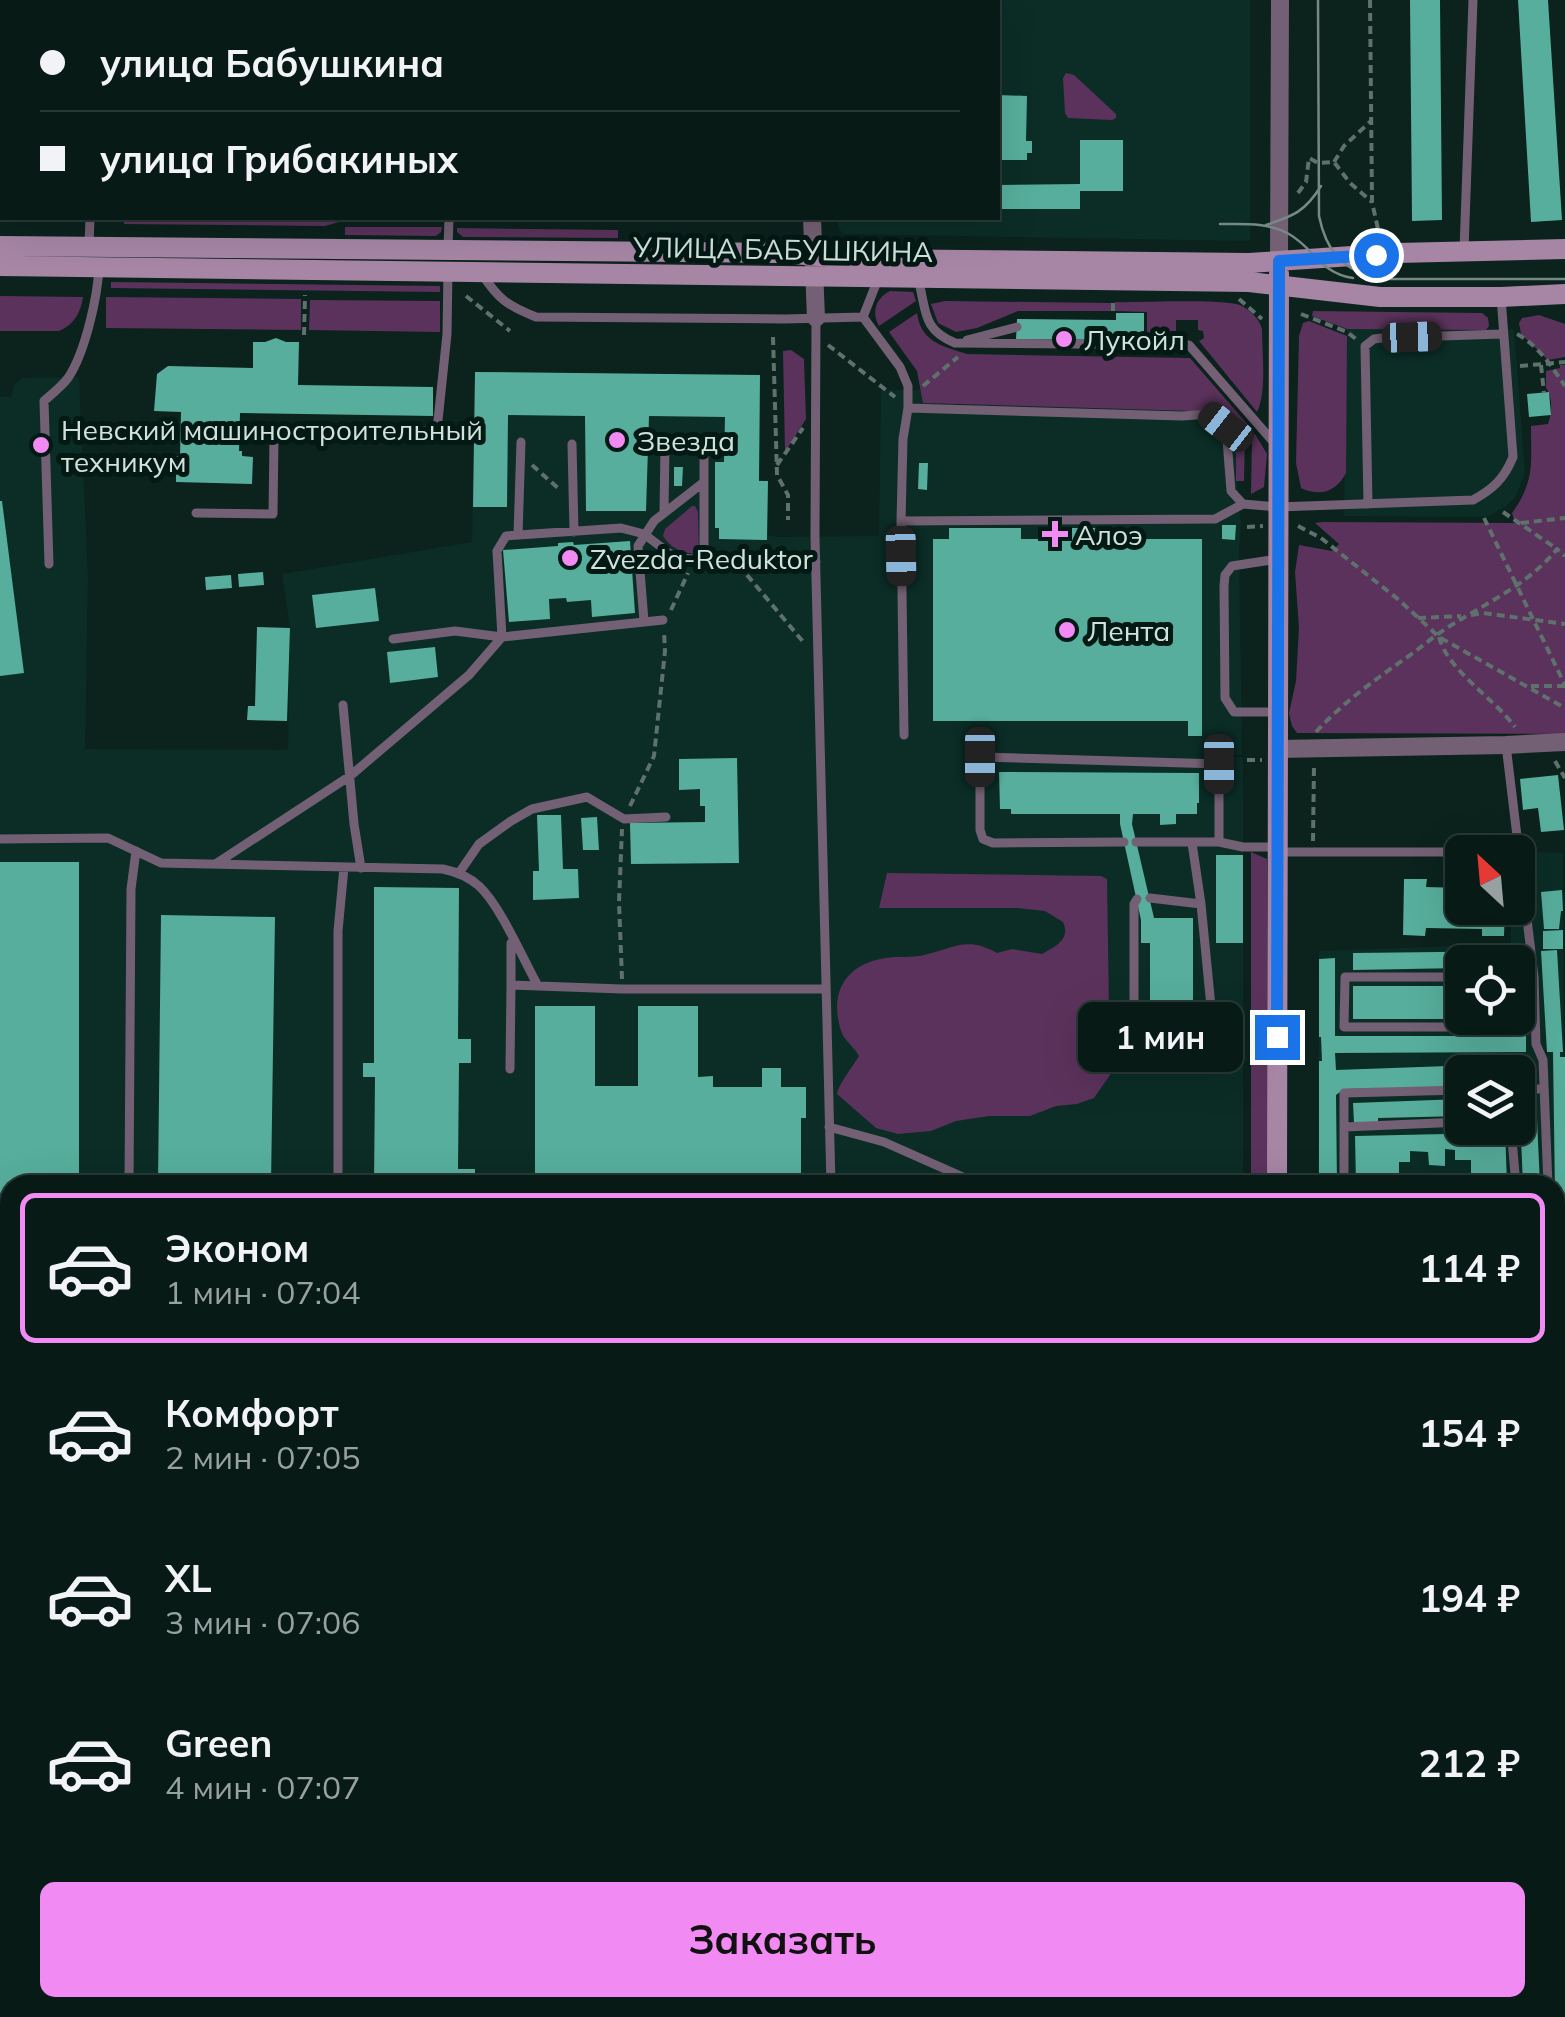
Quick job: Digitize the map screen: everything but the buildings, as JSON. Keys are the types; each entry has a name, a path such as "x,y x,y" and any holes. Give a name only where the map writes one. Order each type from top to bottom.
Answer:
{"main road":[{"name":"УЛИЦА БАБУШКИНА","path":"0,246 95,257 448,262 812,254 861,259 1249,263 1565,249"},
{"name":"УЛИЦА БАБУШКИНА","path":"0,266 95,257"},
{"path":"1277,1175 1278,849 1271,754 1278,712 1279,261"},
{"name":"УЛИЦА БАБУШКИНА","path":"448,262 480,272 1249,282 1380,296 1565,294"}],"street":[{"path":"1279,261 1280,0"},
{"path":"812,220 816,327"},
{"path":"1271,754 1565,742"}],"lane":[{"path":"1464,252 1473,0"},
{"path":"49,564 44,402 68,377 98,293 90,220"},
{"path":"196,513 273,514 274,437 437,430 447,334 449,220"},
{"path":"480,272 495,294 511,307 536,317 816,327 863,317"},
{"path":"863,317 878,278"},
{"path":"918,279 928,325 955,343 1189,345 1278,447"},
{"path":"901,521 1214,519 1243,504 1278,507 1472,500 1493,489 1506,474 1512,457 1501,297"},
{"path":"863,317 908,386 901,521 904,734"},
{"path":"955,343 1017,326"},
{"path":"816,327 816,562 830,1175"},
{"path":"1368,504 1365,346 1374,338 1502,334"},
{"path":"908,408 1210,414 1226,427 1228,476 1232,490 1243,504"},
{"path":"664,514 663,451 674,440 700,442 704,482 699,561"},
{"path":"518,535 521,442"},
{"path":"572,444 574,532"},
{"path":"644,621 638,546 664,514 704,482"},
{"path":"216,864 350,776 469,675 502,637 497,551 506,536 622,528 644,534 680,558 743,563 816,562"},
{"path":"1278,559 1232,566 1225,575 1224,586 1225,698 1234,712 1278,712"},
{"path":"393,640 456,631 502,637 663,620"},
{"path":"343,705 362,868"},
{"path":"1506,745 1530,945"},
{"path":"1124,842 992,844 980,830 980,757 1219,764 1219,842"},
{"path":"459,873 479,844 532,809 588,796 624,818 666,816"},
{"path":"0,838 108,838 161,863 443,869 459,873 478,884 490,898 538,986"},
{"path":"1136,842 1219,842 1313,852 1445,852"},
{"path":"1137,899 1134,1060 1166,1069 1216,1068 1202,904 1192,843"},
{"path":"129,1175 131,890 136,851"},
{"path":"338,1175 338,931 344,867"},
{"path":"1150,898 1202,904"},
{"path":"510,1069 511,938"},
{"path":"1445,977 1345,977 1344,1028 1445,1027"},
{"path":"512,985 826,989"},
{"path":"1535,1027 1536,1044 1543,1060 1548,1175"},
{"path":"1535,1089 1544,1089"},
{"path":"1344,1175 1344,1093 1445,1090"},
{"path":"1344,1128 1445,1123"},
{"path":"829,1127 884,1142 958,1175"},
{"path":"1512,1145 1515,1175"}],"path":[{"path":"1370,0 1372,202 1380,238"},
{"path":"1334,162 1344,146 1372,121"},
{"path":"1296,196 1306,182 1310,158 1318,163 1334,162"},
{"path":"1334,162 1372,202"},
{"path":"304,335 305,296"},
{"path":"466,296 510,331"},
{"path":"1113,298 1113,311"},
{"path":"1239,299 1266,320"},
{"path":"1301,314 1347,332 1365,346"},
{"path":"816,327 908,408"},
{"path":"1517,334 1550,364 1565,386"},
{"path":"773,337 777,474 788,495 788,520"},
{"path":"919,388 971,343"},
{"path":"1520,366 1565,362"},
{"path":"1541,365 1544,393"},
{"path":"777,465 817,410"},
{"path":"520,454 573,502"},
{"path":"1503,512 1565,556"},
{"path":"1484,518 1565,685 1526,686"},
{"path":"1521,524 1565,518"},
{"path":"1296,526 1321,538 1438,636 1565,708"},
{"path":"1313,852 1312,737 1357,694 1518,584 1544,565 1557,549"},
{"path":"663,620 699,561"},
{"path":"743,563 748,577 805,644"},
{"path":"1418,618 1483,613 1565,624"},
{"path":"1438,636 1460,671 1488,696 1526,744"},
{"path":"1246,760 1271,754"},
{"path":"1553,759 1565,778"}],"shaded area":[{"path":"1000,0 1250,0 1250,241 843,234 838,220 1000,220"},
{"path":"1066,73 1074,75 1116,118 1068,118 1063,78"},
{"path":"123,220 432,220 339,222 325,226 124,224"},
{"path":"345,227 442,227 436,236 345,235"},
{"path":"457,228 618,230 618,238 463,237"},
{"path":"111,282 440,286 440,292 111,288"},
{"path":"890,291 913,292 916,301 879,326 876,306"},
{"path":"0,296 83,297 76,317 59,331 0,331"},
{"path":"106,297 301,299 301,330 106,328"},
{"path":"310,300 440,301 440,332 309,330"},
{"path":"1115,302 1218,302 1249,310 1262,329 1263,383 1257,412 1199,341 1204,338 1203,331 1198,330 1198,320 1176,320 1176,338 1147,338 1147,312 1115,311"},
{"path":"1111,303 1111,311 1018,311 956,332 938,323 931,304"},
{"path":"1313,311 1482,313 1489,326 1486,330 1347,329 1312,316"},
{"path":"917,313 928,337 967,354 1190,358 1249,426 1245,436 1244,481 1236,481 1236,422 1228,412 923,403 917,371 889,332"},
{"path":"1539,315 1565,324 1565,357 1548,360 1521,334 1522,318"},
{"path":"1309,321 1347,336 1346,473 1337,485 1321,492 1301,488 1296,463 1299,336 1303,323"},
{"path":"1347,329 1514,329 1525,473 1515,498 1489,516 1344,516"},
{"path":"791,350 804,359 806,419 785,452 783,351"},
{"path":"1565,365 1565,734 1297,733 1289,713 1296,681 1299,628 1295,572 1299,545 1332,551 1339,544 1315,523 1322,522 1515,523 1512,513 1525,491 1530,472 1531,426 1548,424 1550,415 1546,371"},
{"path":"475,372 760,375 759,480 768,481 767,535 777,537 879,536 881,390 941,390 941,404 1230,411 1237,421 1241,523 1242,755 1187,754 1243,757 1243,1175 0,1175 0,397 11,397 14,385 22,378 79,377 88,577 85,749 288,750 290,628 282,574 472,542"},
{"path":"1255,434 1267,454 1264,487 1251,494 1252,437"},
{"path":"692,506 698,512 699,554 678,550 663,536 665,529"},
{"path":"1251,852 1267,859 1268,1175 1251,1175"},
{"path":"1535,852 1563,853 1564,1175 1318,1175 1319,951 1445,946 1445,1035 1535,1035 1535,945 1484,945 1511,944 1511,925 1535,925"},
{"path":"887,873 1107,879 1110,1075 1094,1098 1030,1116 989,1116 956,1121 931,1131 898,1134 876,1128 837,1094 859,1056 844,1037 838,1017 839,993 850,974 885,958 919,956 969,944 997,953 1012,949 1042,954 1060,942 1065,933 1063,922 1045,911 879,908"}],"tram line":[{"path":"1318,0 1319,216 1327,241 1340,260 1359,272 1385,279 1565,279"},
{"path":"1266,225 1298,212 1321,186"},
{"path":"1220,224 1255,224 1281,230 1298,240 1325,266 1353,278"}],"place":[{"name":"Лукойл","path":"1064,339"},
{"name":"Звезда","path":"617,440"},
{"name":"Невский машиностроительный техникум","path":"41,445"},
{"name":"Алоэ","path":"1055,534"},
{"name":"Zvezda-Reduktor","path":"570,558"},
{"name":"Лента","path":"1067,630"}],"route":[{"path":"1277,1037 1279,261 1376,255"}]}
